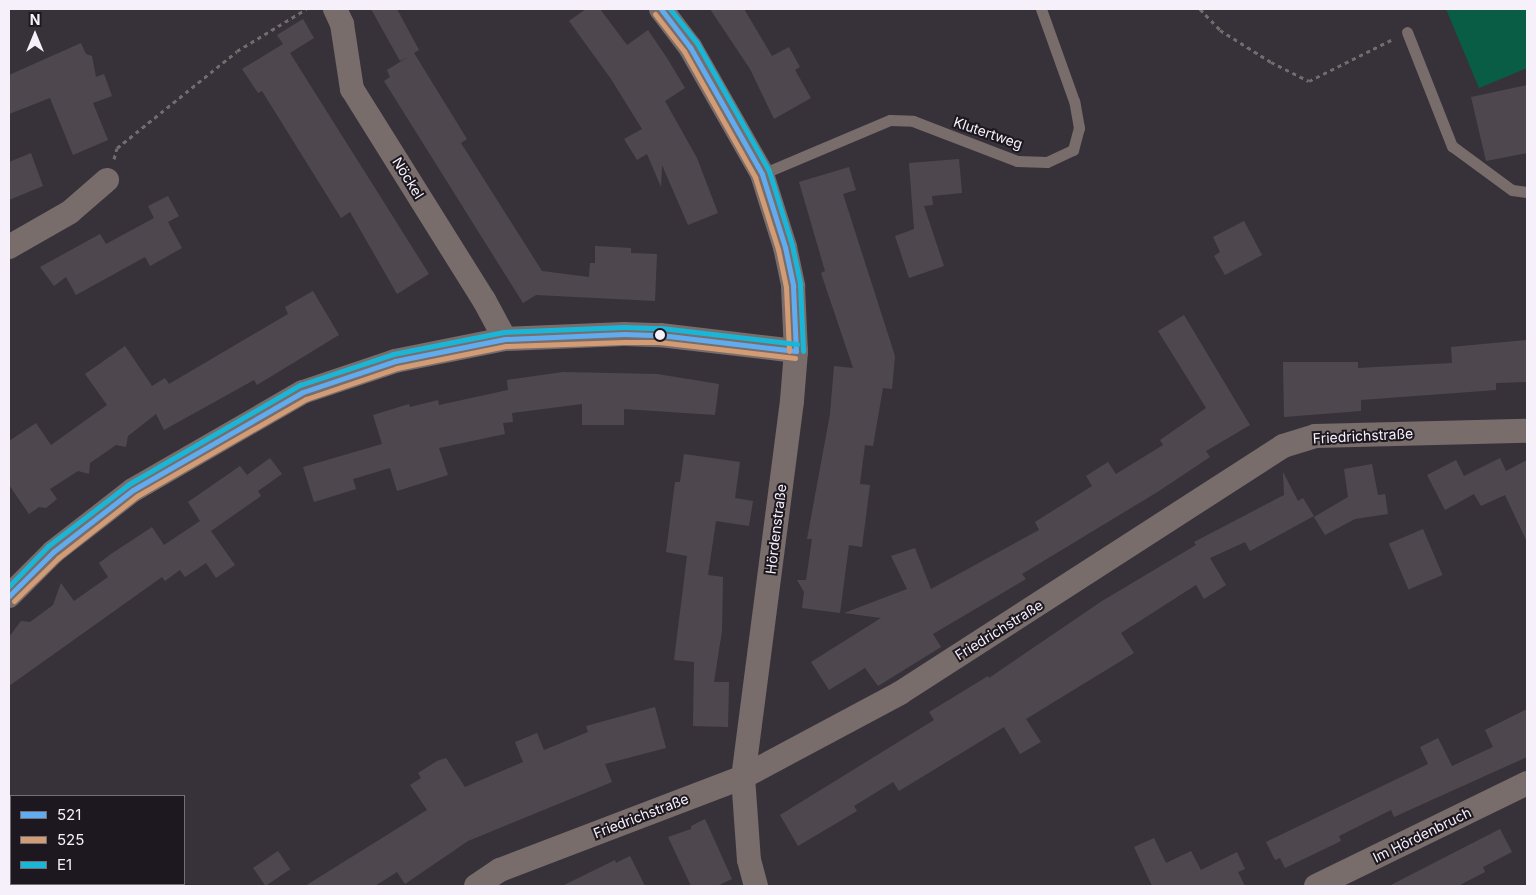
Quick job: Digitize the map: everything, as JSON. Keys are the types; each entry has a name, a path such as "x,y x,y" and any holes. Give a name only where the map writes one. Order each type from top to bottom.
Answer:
{"street":[{"name":"Nöckel","path":"335,9 342,24 352,89 484,300 505,339"},
{"name":"Hördenstraße","path":"661,9 690,47 762,174 785,248 792,286 796,351 743,777 749,860 756,886"},
{"path":"9,247 70,212 107,180"},
{"path":"9,596 53,552 132,490 303,392 430,352 505,339 660,335 796,351"},
{"name":"Friedrichstraße","path":"476,886 500,870 743,777 900,693 1284,446 1315,436 1527,431"},
{"name":"Im Hördenbruch","path":"1316,886 1527,783"}],"lane":[{"name":"Klutertweg","path":"762,174 890,120 913,121 1017,161 1047,162 1073,150 1079,128 1074,101 1041,9"},
{"path":"1407,32 1452,146 1512,190 1527,192"}],"path":[{"path":"107,180 117,148 237,52 306,9"},
{"path":"1200,9 1220,30 1271,62 1309,81 1407,32"}],"green space":[{"path":"1446,9 1527,9 1527,68 1479,88"}],"building":[{"path":"371,9 397,9 419,50 414,53 467,139 461,143 542,271 589,277 590,263 595,263 595,246 631,248 631,253 657,254 655,301 536,295 523,303 384,81 390,77 387,70 408,57 400,61"},
{"path":"586,9 600,9 627,45 648,30 667,58 685,88 665,101 697,158 718,213 688,225 662,165 661,187 647,154 637,160 624,139 642,129 611,79 569,21"},
{"path":"710,9 744,9 772,56 789,47 800,67 795,70 811,98 774,119 750,69"},
{"path":"303,19 314,38 290,53 429,274 397,294 350,212 341,218 262,91 258,93 242,69 283,44 277,35"},
{"path":"81,43 86,54 92,56 96,77 104,74 112,96 93,103 108,140 73,155 50,98 9,114 9,75"},
{"path":"1527,85 1527,153 1486,161 1471,97"},
{"path":"31,153 43,186 9,200 9,162"},
{"path":"959,159 962,193 932,196 933,205 924,206 944,266 909,278 895,236 914,229 909,163"},
{"path":"849,167 856,190 843,194 895,356 892,389 883,388 873,446 865,445 860,484 870,485 862,547 849,545 840,613 802,608 804,592 797,580 806,580 812,539 807,539 830,414 834,366 853,368 821,273 825,271 799,182"},
{"path":"168,196 179,216 168,222 182,248 150,266 145,257 76,295 66,277 54,286 40,267 100,234 106,244 154,218 148,206"},
{"path":"1244,221 1262,255 1225,275 1214,256 1220,252 1213,237"},
{"path":"313,291 339,335 257,385 254,380 164,430 156,414 128,436 126,447 116,445 90,463 89,474 78,471 50,489 57,499 46,508 39,507 29,514 9,485 9,441 36,423 51,445 107,405 85,374 125,346 152,386 165,378 169,384 288,314 285,307"},
{"path":"1184,315 1250,425 1206,451 1210,457 1159,491 1022,574 1026,579 933,634 941,647 878,686 865,668 829,690 811,662 881,618 844,613 907,589 891,556 915,548 931,589 1039,530 1035,522 1092,486 1086,476 1108,462 1116,474 1163,445 1160,440 1206,408 1158,331"},
{"path":"1527,340 1527,382 1496,383 1496,390 1361,400 1361,411 1284,417 1283,362 1358,362 1358,368 1452,363 1451,347"},
{"path":"563,372 657,374 719,384 715,415 624,409 624,425 582,425 582,404 512,413 513,422 503,423 505,434 439,448 448,475 397,491 390,468 353,479 356,489 314,502 303,467 382,444 373,415 409,404 410,407 438,400 439,405 508,390 507,380"},
{"path":"684,454 740,462 735,498 753,501 749,526 716,521 708,575 723,577 722,631 714,682 729,682 728,727 693,726 694,662 674,660 687,556 666,552 675,482 680,482"},
{"path":"270,458 282,474 258,491 261,496 211,531 235,565 216,578 206,563 185,577 180,570 165,581 162,577 9,686 9,637 21,621 30,622 53,605 61,583 74,601 108,577 99,563 111,554 152,527 164,545 200,521 188,502 240,466 247,475"},
{"path":"1500,458 1506,471 1527,460 1527,542 1505,495 1481,506 1474,494 1445,510 1427,475 1456,460 1464,476"},
{"path":"1372,464 1378,495 1385,494 1388,514 1355,519 1325,535 1314,517 1348,497 1344,469"},
{"path":"1283,472 1298,501 1303,498 1314,516 1250,551 1245,542 1210,558 1226,585 1204,599 1196,585 1121,633 1134,653 1026,719 1041,742 1020,754 1004,727 899,791 893,782 854,806 857,811 798,846 780,815 934,720 929,712 988,676 989,678 1102,601 1196,545 1194,542 1284,495"},
{"path":"1423,529 1443,575 1408,589 1389,543"},
{"path":"655,707 666,748 605,764 612,782 468,841 405,884 397,872 375,886 305,886 427,810 410,785 421,778 418,773 437,761 446,758 465,787 523,762 515,742 537,733 544,750 588,732 586,726"},
{"path":"1527,709 1527,757 1394,817 1391,810 1339,836 1341,841 1285,868 1280,858 1275,860 1266,842 1428,764 1420,747 1438,738 1452,766 1493,747 1485,730"},
{"path":"705,819 732,879 717,886 691,886 668,837 691,829 691,826"},
{"path":"1500,829 1512,852 1483,867 1485,872 1458,886 1389,886"},
{"path":"1154,838 1166,863 1191,851 1201,870 1237,852 1245,869 1238,872 1245,886 1152,886 1134,847"},
{"path":"278,851 290,869 265,886 253,868"},
{"path":"630,856 645,886 562,886 615,860 616,863"}],"transit line":[{"name":"521","path":"661,9 690,47 762,174 785,247 793,286 796,351"},
{"name":"E1","path":"670,9 697,43 769,171 792,245 800,284 803,351"},
{"name":"525","path":"655,14 684,51 755,177 778,249 786,287 789,351"},
{"name":"E1","path":"9,586 48,546 129,484 300,385 393,354 504,332 624,327 661,328 797,344"},
{"name":"521","path":"9,596 53,552 133,490 303,392 395,361 505,339 624,334 660,335 796,351"},
{"name":"525","path":"14,601 58,558 137,496 306,399 397,368 506,346 624,342 659,342 795,358"}]}
